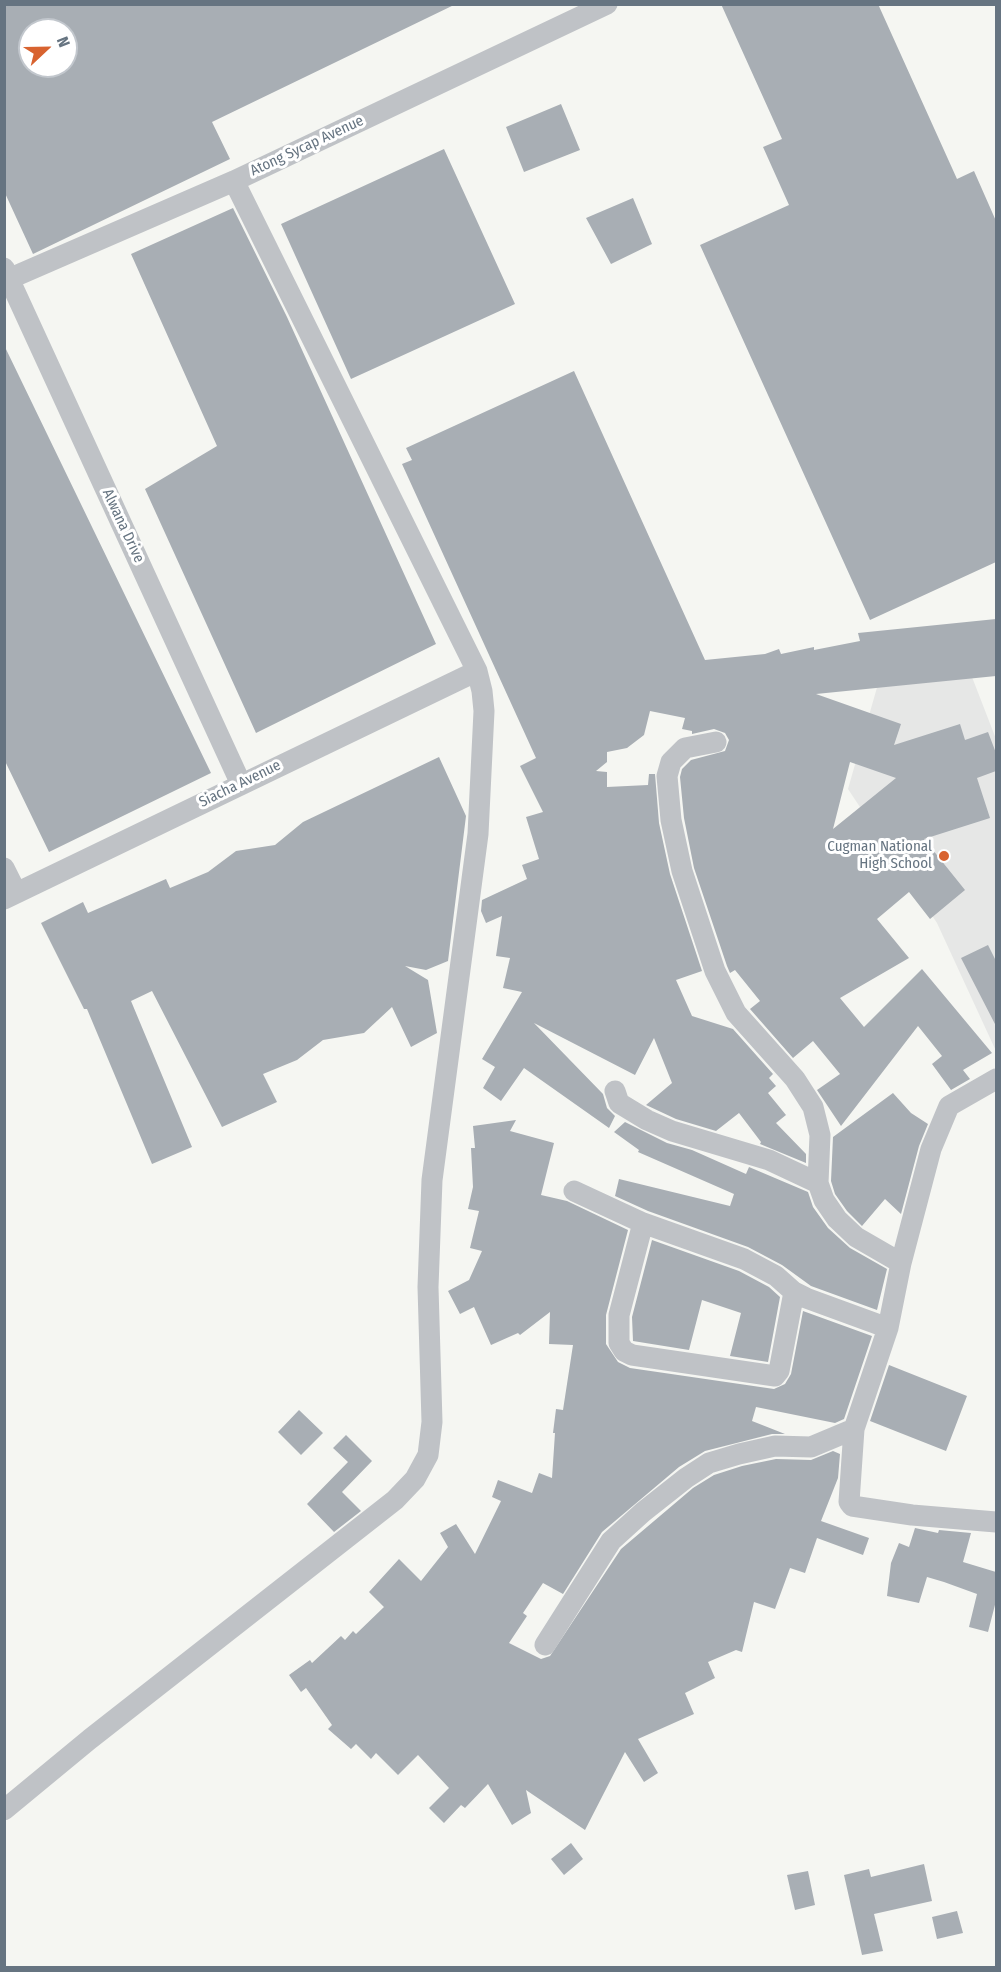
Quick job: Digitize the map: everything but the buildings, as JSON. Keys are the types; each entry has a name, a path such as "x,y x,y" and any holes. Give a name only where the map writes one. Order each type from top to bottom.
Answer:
{"street":[{"name":"Atong Sycap Avenue","path":"6,276 234,181 607,4"},
{"path":"4,1810 90,1739 395,1500 415,1479 428,1455 432,1422 428,1287 429,1226 437,1145 478,834 484,711 477,671 234,181"},
{"name":"Alwana Drive","path":"6,276 241,784"},
{"name":"Siacha Avenue","path":"10,895 477,671"},
{"path":"716,742 685,748 671,762 667,776 671,820 682,871 726,996 736,1013 795,1079 813,1107 820,1135 818,1183 824,1200 837,1219 856,1237 901,1263"},
{"path":"4,868 10,895"},
{"path":"996,1078 946,1110 931,1149 901,1263 888,1328 854,1429 849,1502 852,1506 996,1522"},
{"path":"615,1091 619,1103 647,1120 672,1131 769,1160 818,1183"},
{"path":"574,1191 643,1223 744,1259 776,1276 794,1292 888,1328"},
{"path":"643,1223 619,1315 619,1343 624,1351 632,1355 775,1376 779,1371 794,1292"},
{"path":"545,1645 611,1541 686,1478 708,1463 775,1446 811,1447 854,1429"}],"shaded area":[{"name":"Cugman National High School","path":"972,677 996,739 996,1051 937,923 848,789 878,684"}],"place":[{"name":"Cugman National High School","path":"944,856"}]}
